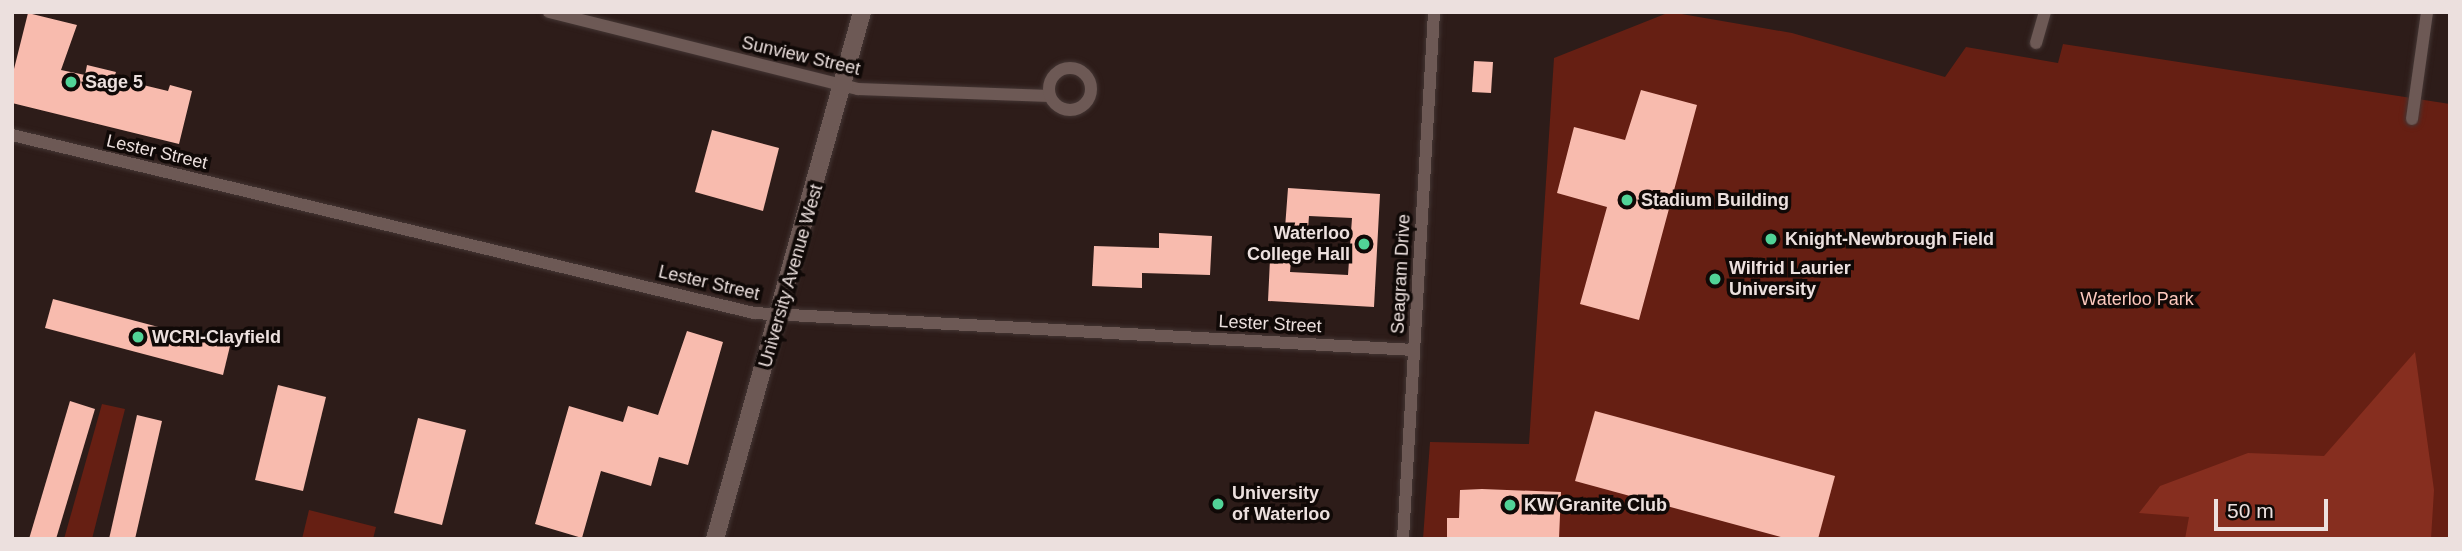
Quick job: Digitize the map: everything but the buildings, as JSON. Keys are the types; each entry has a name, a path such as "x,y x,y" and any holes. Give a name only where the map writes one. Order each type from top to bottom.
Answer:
{"main road":[{"name":"University Avenue West","path":"715,539 781,315 862,12"}],"street":[{"name":"Sunview Street","path":"549,12 844,86 1050,96"},
{"name":"Seagram Drive","path":"1403,539 1434,12"},
{"path":"2036,43 2045,12"},
{"path":"2412,119 2427,12"},
{"name":"Lester Street","path":"12,135 781,315 1414,350"}],"green space":[{"name":"Waterloo Park","path":"1670,12 1792,33 1945,77 1966,47 2058,63 2063,44 2450,104 2450,539 1423,539 1430,442 1529,444 1554,58"},
{"path":"102,404 125,409 92,539 64,539"},
{"path":"309,510 376,527 373,539 302,539"}],"shaded area":[{"path":"2415,352 2434,490 2431,539 2185,539 2189,517 2139,513 2160,486 2248,453 2324,456"}],"place":[{"name":"Sage 5","path":"71,82"},
{"name":"Stadium Building","path":"1627,200"},
{"name":"Knight-Newbrough Field","path":"1771,239"},
{"name":"Waterloo College Hall","path":"1364,244"},
{"name":"Wilfrid Laurier University","path":"1715,279"},
{"name":"WCRI-Clayfield","path":"138,337"},
{"name":"University of Waterloo","path":"1218,504"},
{"name":"KW Granite Club","path":"1510,505"}]}
